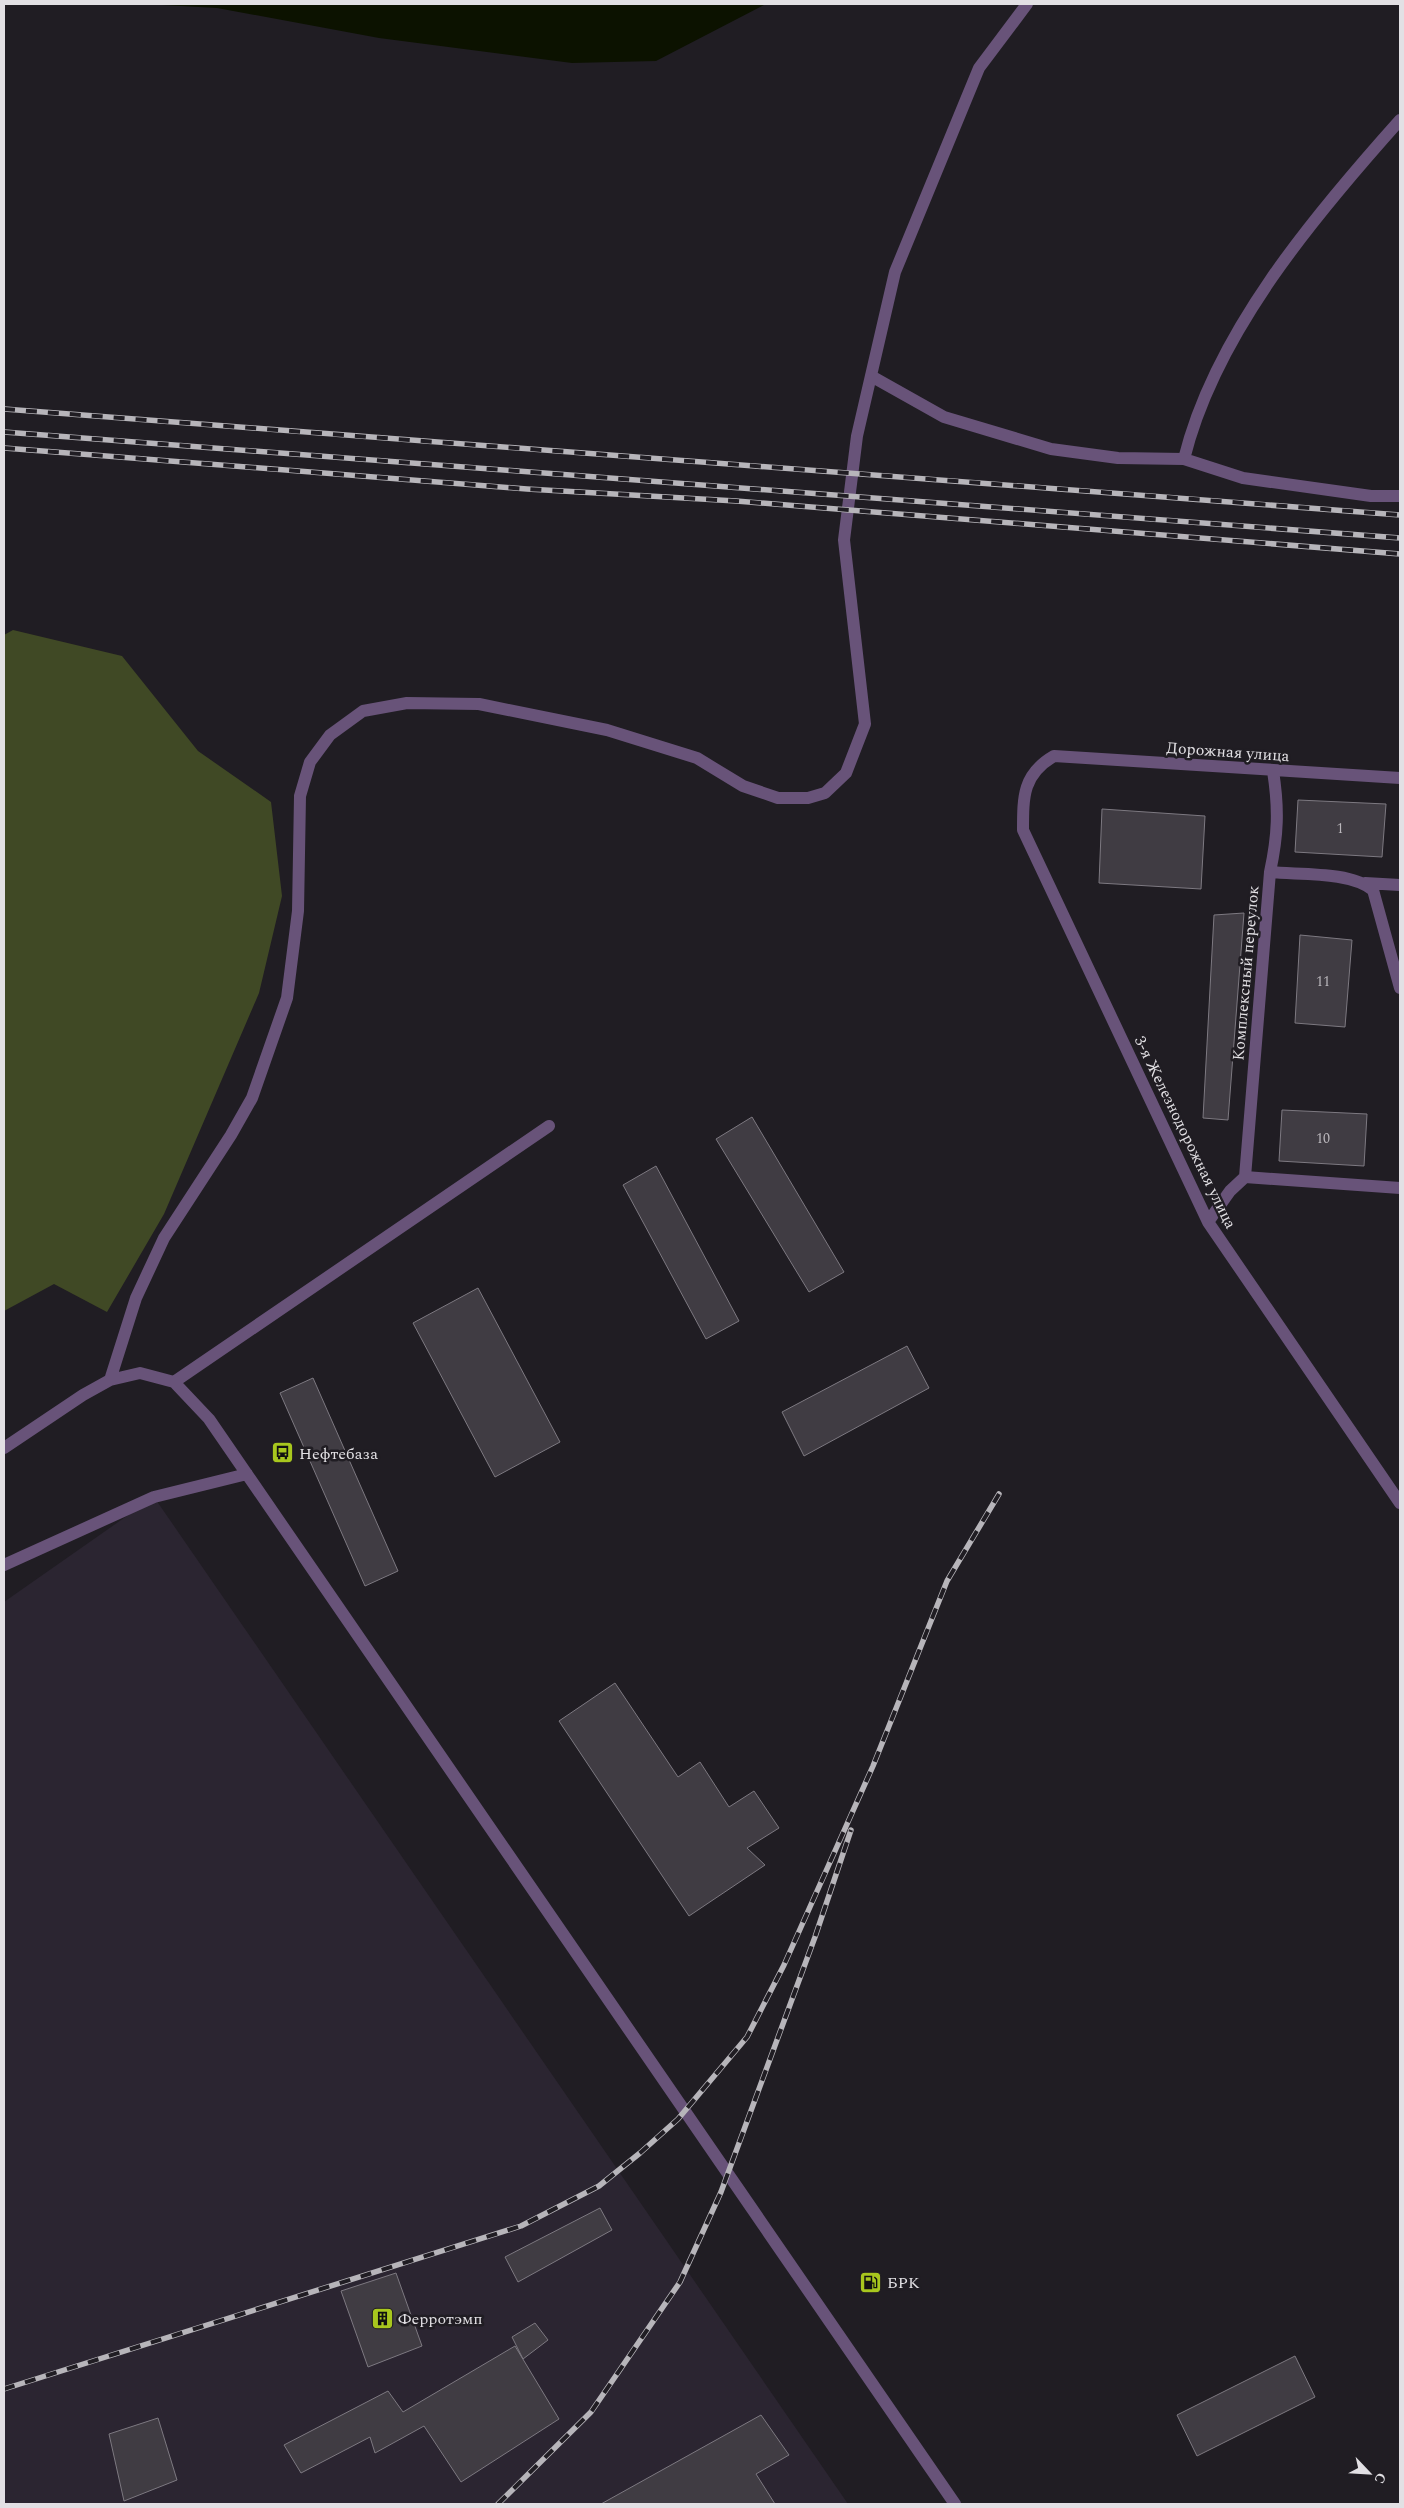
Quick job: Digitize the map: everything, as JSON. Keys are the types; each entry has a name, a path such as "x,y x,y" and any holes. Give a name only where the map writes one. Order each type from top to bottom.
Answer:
{"street":[{"path":"110,1380 136,1298 144,1280 164,1238 231,1135 252,1098 287,998 298,911 300,796 310,762 330,735 362,711 406,704 479,704 607,730 697,758 743,786 778,798 808,798 826,792 846,773 865,724 844,540 857,436 895,272 980,68 1027,4"},
{"path":"1184,459 1190,434 1220,365 1246,315 1342,186 1400,120"},
{"path":"871,376 944,417 1051,449 1118,458 1184,459 1242,478 1371,496 1400,496"},
{"name":"Дорожная улица","path":"1054,756 1400,778"},
{"name":"3-я Железнодорожная улица","path":"1054,756 1031,774 1023,802 1023,830 1208,1222 1400,1503"},
{"name":"Комплексный переулок","path":"1245,1178 1270,872 1277,838 1278,808 1274,771"},
{"path":"1270,872 1350,878 1364,883 1400,884"},
{"path":"1364,883 1373,890 1400,988"},
{"path":"174,1382 549,1126"},
{"path":"1208,1222 1230,1191 1245,1178 1400,1188"},
{"path":"4,1448 83,1395 110,1380 140,1373 174,1382 209,1419 955,2504"},
{"path":"4,1565 154,1497 247,1474"}],"shaded area":[{"path":"144,4 766,4 656,61 572,63 379,38 217,8"},
{"path":"154,1497 848,2504 4,2504 4,1602"}],"green space":[{"path":"13,630 122,656 198,751 271,802 282,896 259,993 164,1214 107,1312 54,1284 4,1311 4,635"}],"building":[{"path":"1298,800 1386,804 1382,857 1295,852"},
{"path":"1102,809 1205,816 1201,889 1099,883"},
{"path":"1244,913 1228,1120 1203,1118 1214,915"},
{"path":"1300,935 1352,940 1345,1027 1295,1023"},
{"path":"1282,1110 1367,1114 1364,1166 1279,1161"},
{"path":"752,1117 844,1272 809,1292 716,1139"},
{"path":"656,1166 739,1321 706,1339 623,1185"},
{"path":"478,1288 560,1442 495,1477 413,1323"},
{"path":"907,1346 929,1388 804,1456 782,1412"},
{"path":"313,1378 398,1571 365,1586 280,1393"},
{"path":"615,1683 678,1777 700,1762 729,1807 754,1791 779,1828 747,1848 765,1865 689,1916 559,1721"},
{"path":"600,2208 612,2230 518,2282 505,2257"},
{"name":"Ферротэмп","path":"396,2273 422,2346 368,2367 341,2291"},
{"path":"535,2323 548,2340 523,2359 512,2337"},
{"path":"515,2346 559,2419 461,2482 424,2426 375,2453 370,2437 301,2473 284,2445 388,2391 403,2412"},
{"path":"1295,2356 1315,2397 1197,2456 1177,2415"},
{"path":"761,2415 789,2455 756,2474 775,2504 601,2504"},
{"path":"158,2418 177,2480 124,2501 109,2434"}],"railway":[{"path":"4,409 1400,515"},
{"path":"4,432 1400,538"},
{"path":"4,448 527,489 736,501 1400,554"},
{"path":"4,2389 521,2226 599,2186 678,2119 747,2037 784,1965 873,1766 947,1581 999,1494"},
{"path":"498,2504 591,2412 680,2282 721,2192 815,1937 851,1830"}],"place":[{"name":"Нефтебаза","path":"283,1453"},
{"name":"БРК","path":"871,2282"},
{"name":"Ферротэмп","path":"382,2318"}]}
